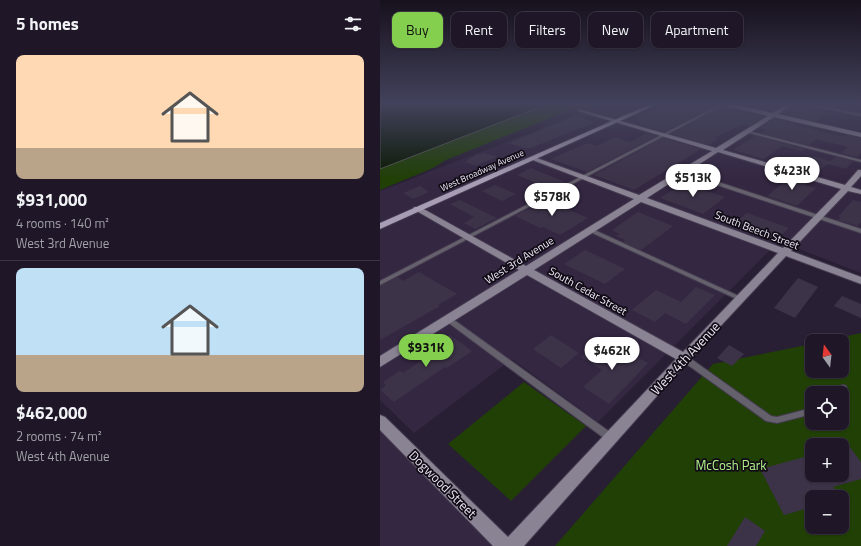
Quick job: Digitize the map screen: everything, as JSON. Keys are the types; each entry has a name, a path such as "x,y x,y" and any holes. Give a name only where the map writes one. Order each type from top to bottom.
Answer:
{"main road":[{"name":"West Broadway Avenue","path":"380,226 599,128"},
{"path":"642,128 861,192"},
{"name":"West 3rd Avenue","path":"380,362 752,128"},
{"path":"832,128 861,135"},
{"name":"South Beech Street","path":"532,158 861,281"},
{"name":"West 4th Avenue","path":"512,546 684,358 861,172"},
{"name":"South Cedar Street","path":"417,210 526,269 684,358"},
{"name":"Dogwood Street","path":"380,421 505,546"}],"lane":[{"path":"380,283 677,128"},
{"path":"746,132 861,160"},
{"path":"683,172 861,231"},
{"path":"590,230 741,299"},
{"path":"448,319 611,438"},
{"path":"684,358 769,419 777,420 805,413"}],"shaded area":[{"path":"380,128 484,128 380,169"},
{"path":"541,128 861,128 861,273 779,241 598,422 512,359 414,433 380,400 380,191"},
{"path":"380,421 505,546 380,546"}],"green space":[{"path":"484,128 524,128 446,160 433,168 380,190 380,169"},
{"name":"McCosh Park","path":"861,333 861,546 555,546 713,364 805,345 805,378 849,378 849,336"},
{"path":"524,382 586,426 511,501 448,444"}],"building":[{"path":"544,128 579,128 531,148 524,148 509,143"},
{"path":"653,128 671,128 664,132"},
{"path":"682,128 734,128 714,138 718,139 709,145 671,134"},
{"path":"760,128 811,128 844,137 846,135 861,138 861,153 857,157 841,153 848,147 816,139 809,145 761,133 765,130"},
{"path":"647,133 656,136 587,172 551,159 587,143 596,146 615,137 630,142"},
{"path":"755,136 804,149 802,151 782,146 764,159 733,150"},
{"path":"663,138 701,149 634,190 594,175"},
{"path":"485,153 497,157 475,166 465,162 476,155"},
{"path":"813,156 830,161 829,162 836,157 853,161 846,169 827,164 815,175 798,170 800,169 798,168"},
{"path":"531,168 565,182 551,189 517,175"},
{"path":"791,176 809,181 805,185 816,188 797,206 767,196"},
{"path":"683,183 725,197 703,214 660,198"},
{"path":"495,185 516,194 502,201 482,191"},
{"path":"420,186 429,192 413,199 403,193"},
{"path":"460,200 497,218 475,229 464,223 474,217 450,204"},
{"path":"546,200 588,218 560,235 543,227 540,228 515,216"},
{"path":"853,200 861,202 861,222 858,226 838,220 841,217 838,217"},
{"path":"638,212 673,226 641,250 623,242 625,240 616,236 620,234 612,230"},
{"path":"747,213 789,228 774,242 732,225"},
{"path":"585,250 625,269 605,284 564,264"},
{"path":"419,272 457,294 438,305 440,306 380,340 380,286 398,277 403,281"},
{"path":"798,278 818,287 795,318 774,308"},
{"path":"696,287 715,295 686,324 665,313 655,322 632,310 656,290 681,302"},
{"path":"842,296 861,304 861,318 834,306"},
{"path":"450,335 472,351 447,368 445,367 394,402 380,390 386,385 383,382 400,371 403,373 430,355 425,351"},
{"path":"551,335 579,353 561,368 533,349"},
{"path":"599,342 619,354 624,350 648,363 609,404 583,387 602,370 581,357"},
{"path":"729,345 744,354 732,366 717,358"},
{"path":"849,447 861,462 861,479 833,487 835,490 805,490 805,509 784,515 760,469 805,457 805,482 849,482"},
{"path":"745,517 765,531 756,546 727,546"}]}
